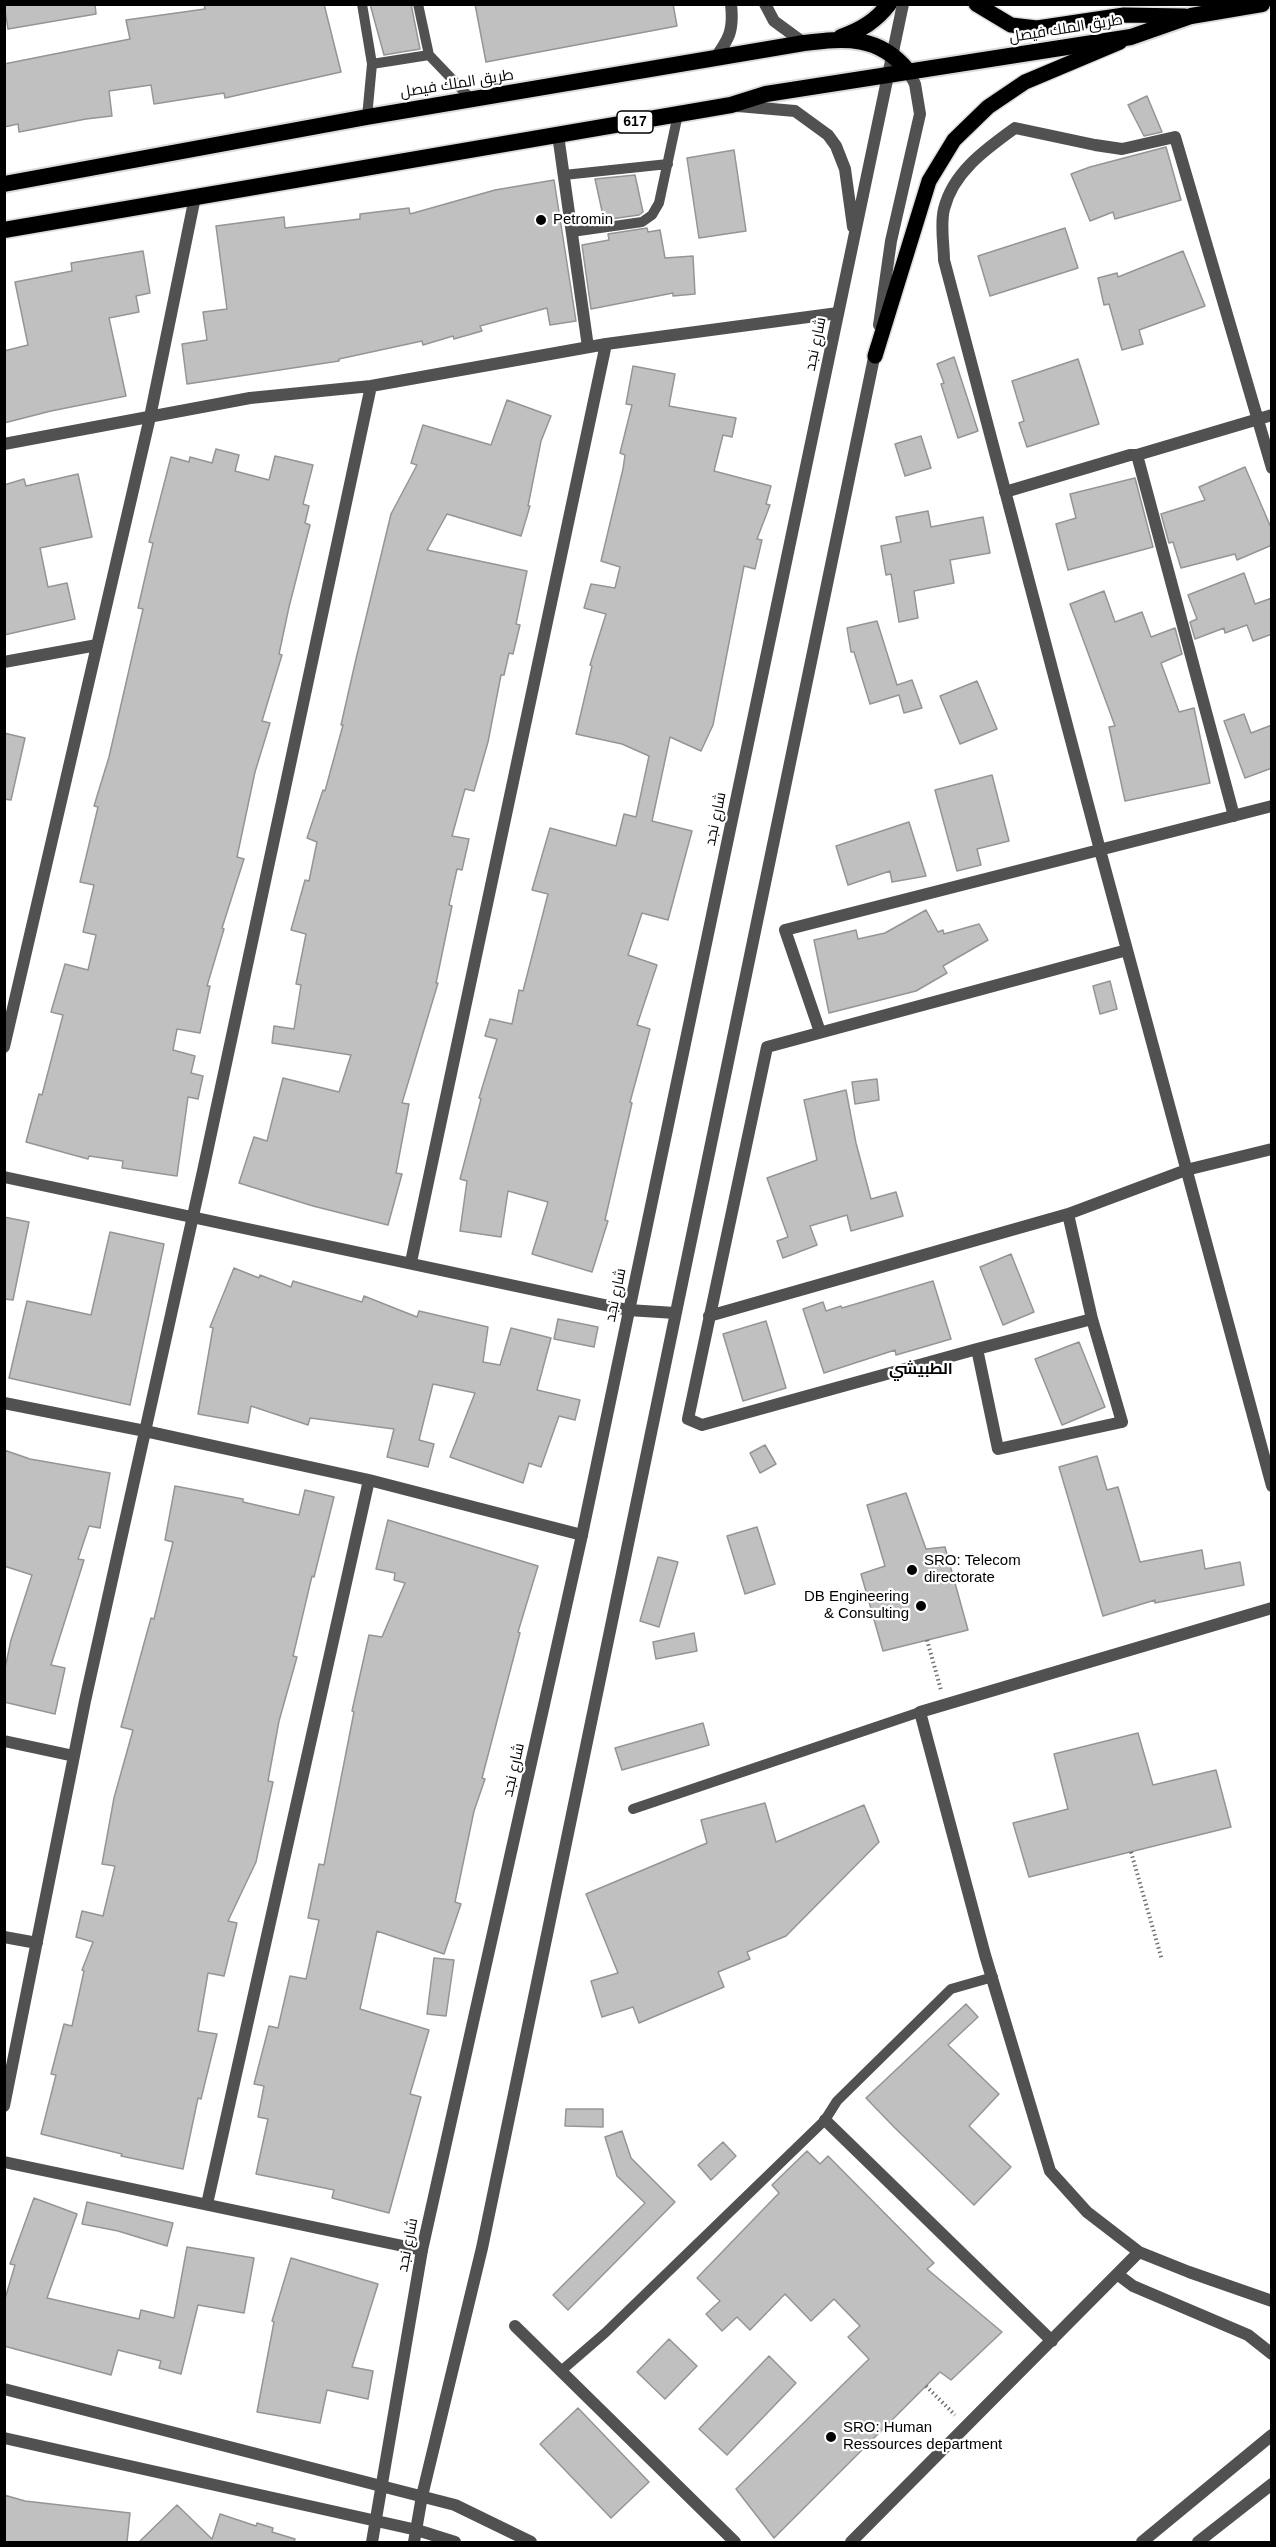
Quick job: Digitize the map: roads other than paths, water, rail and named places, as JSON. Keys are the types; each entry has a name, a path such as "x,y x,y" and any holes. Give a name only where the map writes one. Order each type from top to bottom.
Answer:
{"highway":[{"path":"832,40 857,32 871,23 889,4"},
{"name":"طريق الملك فيصل","path":"4,230 731,105 766,94 1131,37 1191,16 1262,4"},
{"name":"طريق الملك فيصل","path":"4,184 367,117 804,43 832,40 862,42 892,54 908,71"}],"main road":[{"path":"976,4 1011,25 1037,28 1124,15 1191,16"},
{"path":"875,356 928,181 954,140 988,107 1025,82 1131,37"}],"street":[{"path":"714,60 729,39 733,24 731,4"},
{"path":"765,4 774,21 804,43"},
{"name":"شارع نجد","path":"372,2542 422,2250 582,1535 903,4"},
{"path":"414,2542 422,2496 482,2248 875,356 891,241 920,114 915,84 908,71"},
{"path":"731,105 795,111 828,135 836,146 845,169 855,238"},
{"path":"1272,468 1175,137 1122,149 1015,128 986,149 955,180 943,211 944,260 1272,1486"},
{"path":"558,135 588,347"},
{"path":"4,1047 150,417 195,197"},
{"path":"4,444 249,398 371,386 606,344 838,313"},
{"path":"411,1262 606,344"},
{"path":"4,2106 74,1756 371,386"},
{"path":"1005,492 1272,415"},
{"path":"1137,455 1234,816"},
{"path":"4,662 97,645"},
{"path":"820,1032 785,930 1272,806"},
{"path":"1092,1319 702,1425 688,1419 767,1047 1127,950"},
{"path":"709,1316 1068,1214 1186,1170 1272,1149"},
{"path":"4,1177 628,1310 675,1313"},
{"path":"977,1349 998,1449 1122,1422 1092,1319 1068,1214"},
{"path":"4,1403 369,1480 582,1535"},
{"path":"207,2204 369,1480"},
{"path":"1272,1608 920,1712 993,1977 1050,2171 1087,2212 1139,2252 1272,2301"},
{"path":"4,1741 74,1756"},
{"path":"4,1937 37,1943"},
{"path":"825,2120 1052,2341"},
{"path":"4,2162 422,2250"},
{"path":"851,2542 1139,2252"},
{"path":"1117,2274 1133,2286 1248,2335 1272,2354"},
{"path":"515,2326 735,2542"},
{"path":"4,2389 455,2505 531,2542"},
{"path":"1142,2542 1272,2435"},
{"path":"4,2438 417,2530 455,2542"},
{"path":"1198,2542 1272,2484"}],"lane":[{"path":"362,4 372,64 367,117"},
{"path":"418,4 429,55 472,100"},
{"path":"372,64 429,55"},
{"path":"572,232 642,222 652,215 659,202 678,114"},
{"path":"564,176 668,164"},
{"path":"633,1809 920,1712"},
{"path":"561,2371 605,2333 825,2120 837,2101 951,1989 993,1977"}],"place":[{"name":"Petromin","path":"541,220"},
{"name":"SRO: Telecom directorate","path":"912,1570"},
{"name":"DB Engineering & Consulting","path":"921,1606"},
{"name":"SRO: Human Ressources department","path":"831,2437"}],"district":[{"name":"الطبيشي","path":"921,1370"}]}
